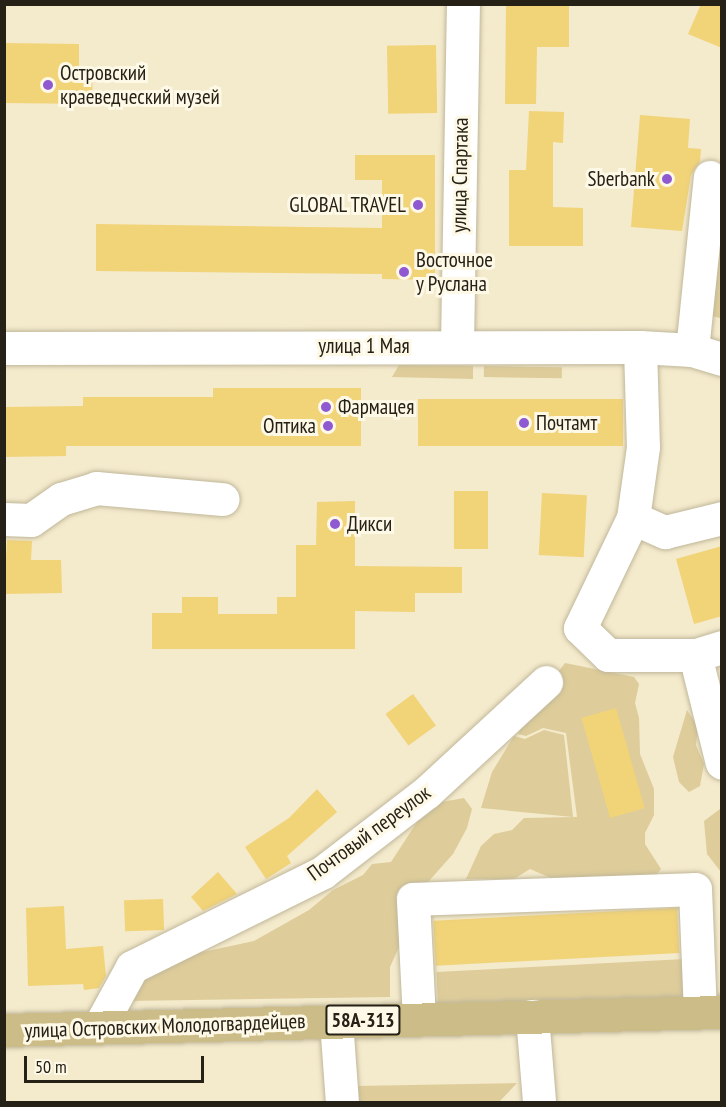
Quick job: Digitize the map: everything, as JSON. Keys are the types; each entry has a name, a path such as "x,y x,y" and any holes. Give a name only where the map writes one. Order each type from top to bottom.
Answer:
{"main road":[{"name":"улица Островских Молодогвардейцев","path":"4,1030 711,1012"}],"street":[{"name":"улица Спартака","path":"457,345 463,4"},
{"path":"707,355 689,295 710,177"},
{"name":"улица 1 Мая","path":"4,348 457,345 640,347 707,355"},
{"path":"640,347 643,447 633,518 580,628 608,655 708,651 722,763"},
{"path":"4,519 31,520 61,499 96,488 223,499"},
{"path":"633,518 666,532 722,518"},
{"name":"Почтовый переулок","path":"99,1027 132,967 323,872 427,792 546,682"},
{"path":"419,1019 413,899 695,889 711,1012"},
{"path":"532,1016 539,1102"},
{"path":"336,1021 342,1102"}],"shaded area":[{"path":"721,186 721,318 720,318 707,315"},
{"path":"399,365 473,366 473,379 392,377"},
{"path":"484,366 562,367 562,378 484,377"},
{"path":"565,663 634,677 639,684 635,703 639,718 640,754 654,789 654,815 645,833 645,844 661,869 653,879 551,878 530,869 514,879 466,879 481,846 494,834 512,830 524,818 577,817 566,733 543,728 526,736 518,734 532,707"},
{"path":"687,710 698,727 696,745 704,764 700,786 689,792 679,782 673,757"},
{"path":"544,730 564,735 573,817 481,808 492,772 514,736 525,739"},
{"path":"464,798 472,809 467,828 453,854 428,882 390,967 390,997 126,1001 127,994 147,977 184,956 254,941 309,910 333,890 363,875 372,864 391,862 417,822 442,802"},
{"path":"720,809 722,813 721,872 707,854 704,821"},
{"path":"685,959 687,1001 439,1014 436,972"},
{"path":"517,1083 499,1102 358,1102 357,1086"}],"building":[{"path":"506,4 569,4 569,47 537,47 536,104 505,104"},
{"path":"701,4 722,4 722,48 688,34"},
{"name":"Островский краеведческий музей","path":"4,43 79,44 79,67 93,68 92,104 4,103"},
{"path":"436,45 437,113 388,114 387,46"},
{"path":"529,111 564,112 563,143 553,142 553,207 583,208 583,246 509,246 509,170 526,170"},
{"name":"Sberbank","path":"640,115 690,119 688,148 701,149 700,162 691,175 682,231 631,227"},
{"path":"355,155 435,155 435,280 382,279 382,274 96,271 96,224 382,228 382,180 355,180"},
{"path":"213,388 361,388 361,446 66,446 66,456 4,457 4,407 83,406 83,397 213,397"},
{"name":"Почтамт","path":"418,399 623,399 623,446 418,446"},
{"path":"454,491 488,491 488,549 454,549"},
{"path":"542,493 587,495 584,557 539,555"},
{"path":"355,501 355,566 462,567 462,593 415,593 415,612 355,611 355,649 152,649 152,613 182,613 182,597 218,597 218,614 277,614 277,597 296,597 296,545 316,545 317,502"},
{"path":"7,540 32,541 31,560 61,560 62,593 4,594"},
{"path":"722,546 722,616 694,624 676,559"},
{"path":"413,694 436,726 408,746 385,714"},
{"path":"616,708 645,808 610,818 581,718"},
{"path":"317,789 337,812 287,856 291,863 266,879 245,847 289,818"},
{"path":"218,872 237,894 203,911 191,897"},
{"path":"163,899 164,930 125,931 124,900"},
{"path":"64,906 66,949 103,946 106,976 99,988 84,990 83,984 28,986 26,908"},
{"path":"677,908 679,953 436,966 433,921"}],"place":[{"name":"Островский краеведческий музей","path":"48,85"},
{"name":"Sberbank","path":"667,179"},
{"name":"GLOBAL TRAVEL","path":"418,205"},
{"name":"Восточное у Руслана","path":"404,272"},
{"name":"Фармацея","path":"326,407"},
{"name":"Почтамт","path":"524,423"},
{"name":"Оптика","path":"328,426"},
{"name":"Дикси","path":"335,524"}]}
